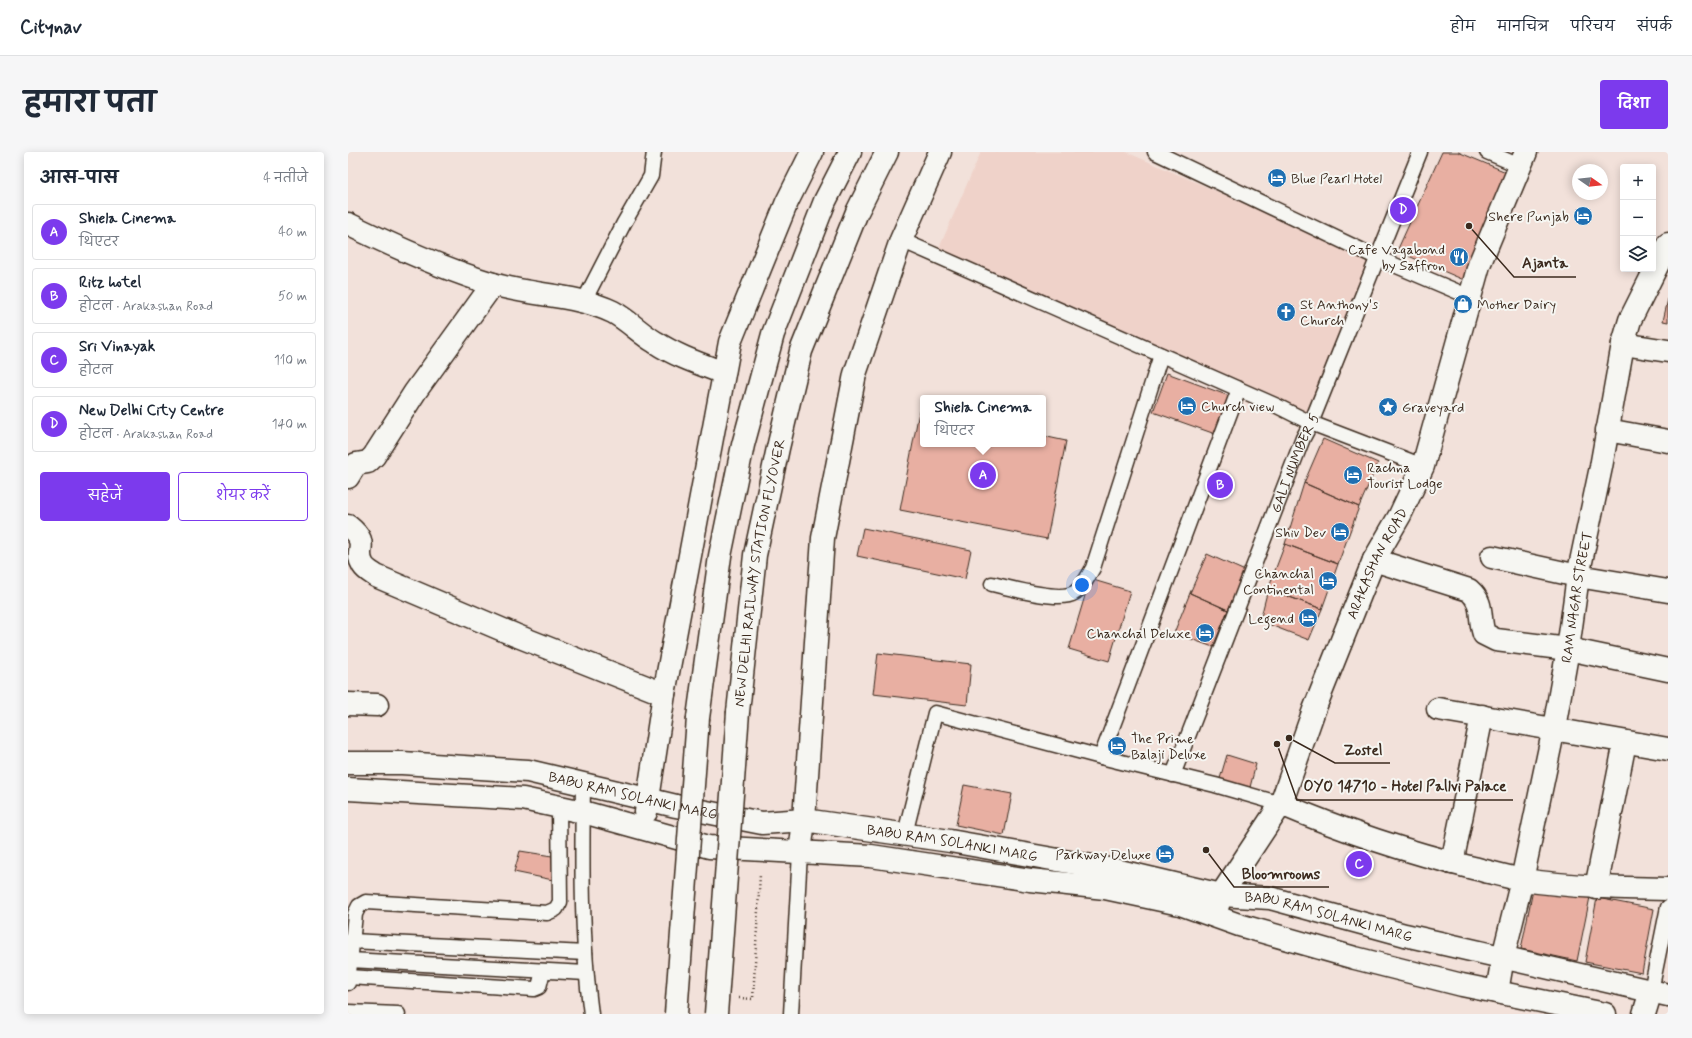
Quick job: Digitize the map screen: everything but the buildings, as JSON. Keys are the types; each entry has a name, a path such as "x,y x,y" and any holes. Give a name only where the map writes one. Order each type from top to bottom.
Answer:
{"main road":[{"path":"644,830 647,799 664,694 730,342 788,202 812,152"},
{"path":"676,1014 698,718 720,556 743,444 772,334 825,201 850,152"},
{"name":"NEW DELHI RAILWAY STATION FLYOVER","path":"716,1005 738,712 755,555 801,351 856,212 887,152"},
{"path":"800,853 804,820 823,538 855,374 901,240 940,152"},
{"name":"ARAKASHAN ROAD","path":"1214,916 1221,895 1282,804 1314,710 1374,560 1400,515 1422,466 1479,265 1523,159"},
{"path":"348,224 436,264 493,284 520,291 584,301 614,312 655,342 684,358 724,373"},
{"name":"RAM NAGAR STREET","path":"1497,992 1503,957 1522,880 1554,728 1568,650 1578,576 1623,344 1630,320 1668,244"},
{"path":"351,467 368,462 374,456 415,392 493,284"},
{"path":"1623,344 1668,351"},
{"path":"1607,430 1668,441"},
{"path":"348,526 357,533 361,541 360,558 364,566 376,576 515,635 664,694"},
{"path":"1492,557 1578,576 1668,591"},
{"path":"1374,560 1469,590 1477,598 1480,608 1481,626 1484,634 1496,640 1568,650 1668,670"},
{"path":"348,704 377,705"},
{"path":"1438,709 1668,749"},
{"path":"1452,863 1482,716"},
{"path":"1596,888 1626,742"},
{"name":"BABU RAM SOLANKI MARG","path":"348,763 402,763 528,771 647,799 762,823 804,820 950,841 1115,870 1221,895 1270,898 1405,935 1659,993"},
{"name":"BABU RAM SOLANKI MARG","path":"348,789 523,799 583,812 709,847 871,856 1030,880 1105,888 1180,904 1214,916 1355,958 1462,985 1605,1014"},
{"path":"1282,804 1329,825 1388,844 1452,863 1522,880 1596,888 1668,889"},
{"path":"1644,1014 1659,993"}],"lane":[{"path":"584,301 624,223 651,176 654,152"},
{"path":"1155,152 1378,258 1470,297"},
{"name":"GALI NUMBER 5","path":"1173,775 1303,438 1311,423 1420,152"},
{"path":"1487,152 1523,159"},
{"path":"901,240 1160,356 1239,389 1311,423 1422,466"},
{"path":"992,584 1054,597 1074,594 1082,586 1093,568 1160,356"},
{"path":"1101,757 1239,389"},
{"path":"905,834 935,713 1282,804"},
{"path":"584,783 585,953 590,1014"},
{"path":"543,971 539,987 534,989 348,980 355,914 359,906 366,902 547,913 556,909 560,902 559,807"},
{"path":"791,1014 800,853"},
{"path":"1659,993 1668,908"},
{"path":"352,941 585,953"},
{"path":"350,960 586,973"},
{"path":"348,1012 398,1014"}],"path":[{"path":"716,1005 753,999 759,888"}],"shaded area":[{"path":"981,152 1126,152 1375,260 1307,417 936,255"}],"place":[{"name":"Blue Pearl Hotel","path":"1277,178"},
{"name":"New Delhi City Centre","path":"1403,210"},
{"name":"Shere Punjab","path":"1583,216"},
{"name":"Ajanta","path":"1469,226"},
{"name":"Cafe Vagabond by Saffron","path":"1459,257"},
{"name":"Mother Dairy","path":"1463,304"},
{"name":"St Anthony's Church","path":"1286,312"},
{"name":"Church view","path":"1187,406"},
{"name":"Graveyard","path":"1388,407"},
{"name":"Shiela Cinema","path":"983,475"},
{"name":"Rachna Tourist Lodge","path":"1353,475"},
{"name":"Ritz hotel","path":"1220,485"},
{"name":"Shiv Dev","path":"1340,532"},
{"name":"Chanchal Continental","path":"1328,581"},
{"name":"Legend","path":"1308,618"},
{"name":"Chanchal Deluxe","path":"1205,633"},
{"name":"Zostel","path":"1289,738"},
{"name":"OYO 14710 - Hotel Pallvi Palace","path":"1277,744"},
{"name":"The Prime Balaji Deluxe","path":"1117,746"},
{"name":"Bloomrooms","path":"1206,850"},
{"name":"Parkway Deluxe","path":"1165,854"},
{"name":"Sri Vinayak","path":"1359,864"}]}
